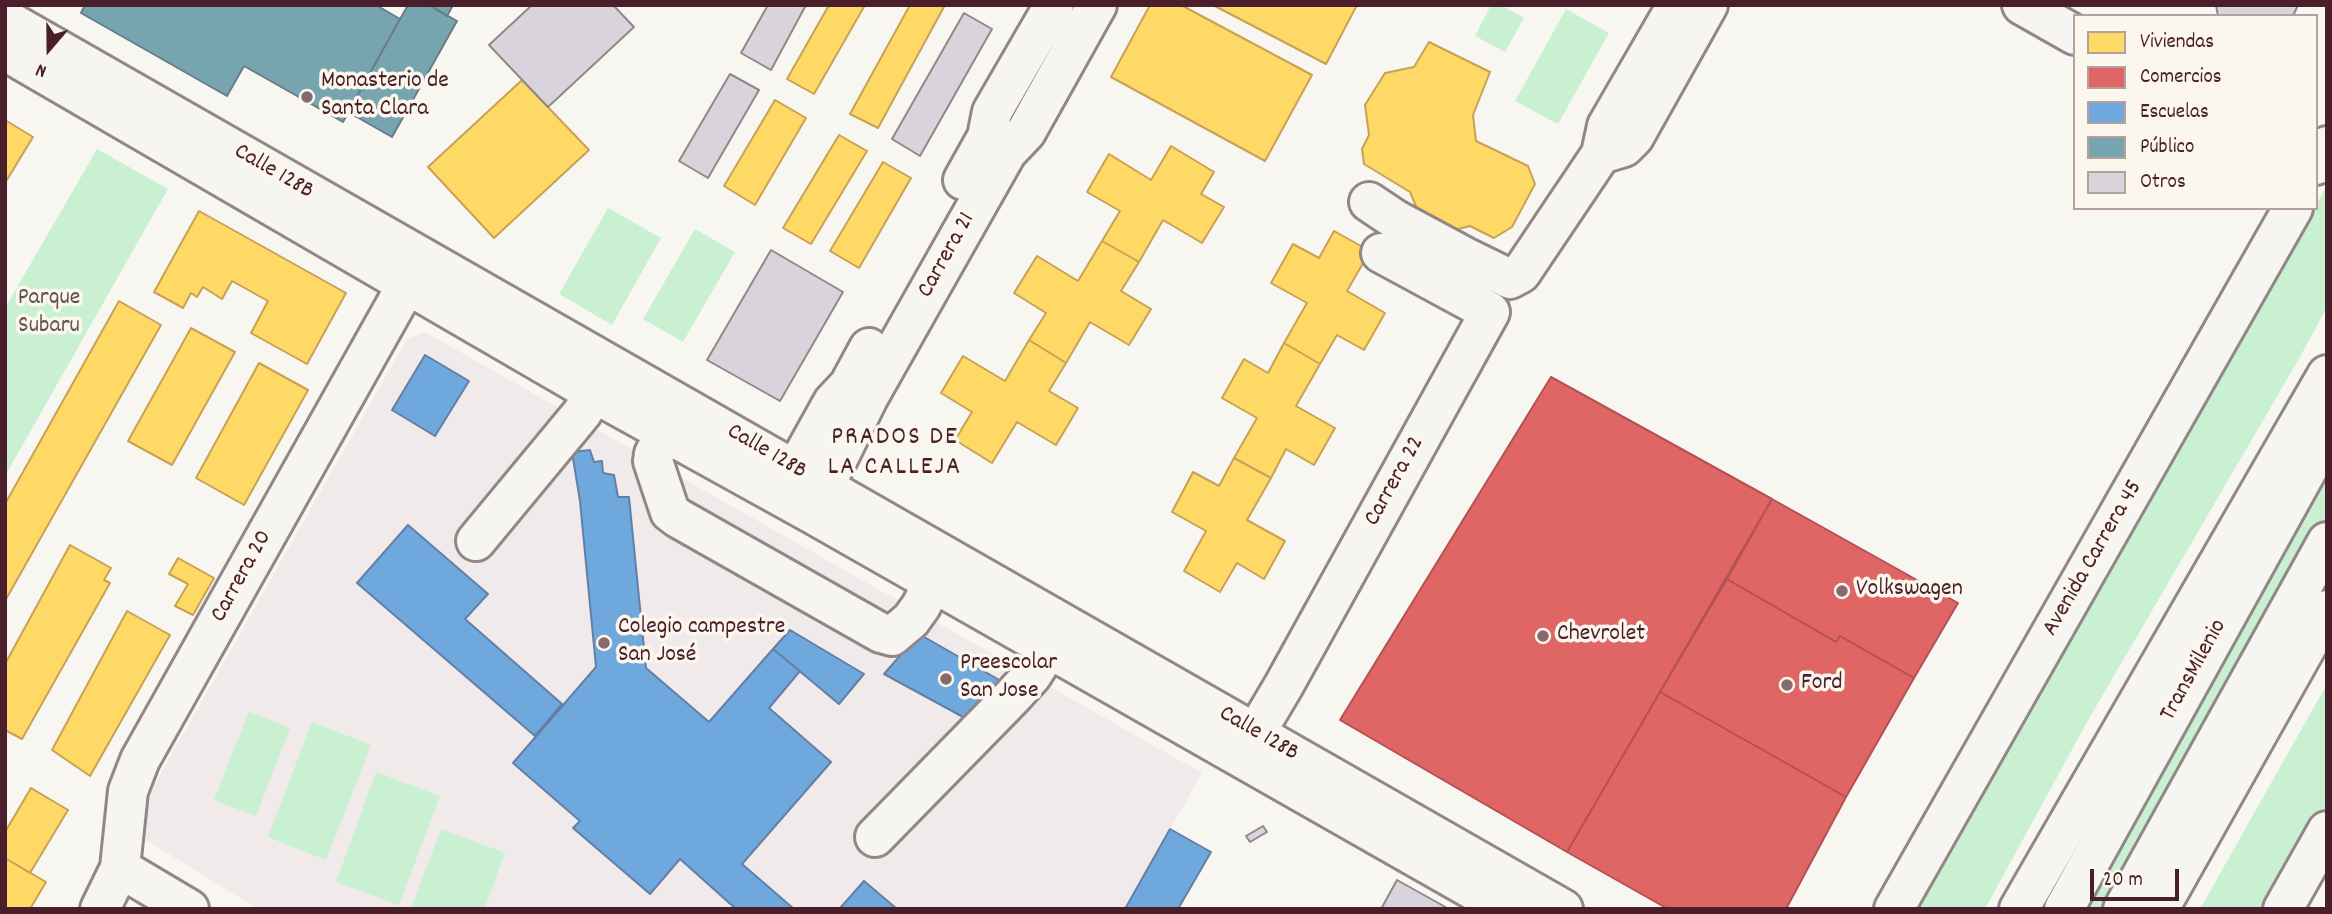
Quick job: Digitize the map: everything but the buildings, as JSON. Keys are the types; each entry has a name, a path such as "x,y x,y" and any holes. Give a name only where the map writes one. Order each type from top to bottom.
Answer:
{"main road":[{"name":"Carrera 21","path":"803,491 833,402 849,385 987,137 992,112 1054,5"},
{"name":"Carrera 21","path":"803,491 856,426 868,398 1007,152 1026,132 1097,5"},
{"path":"1369,202 1419,232 1510,279 1521,273 1601,154 1607,126 1677,5"},
{"path":"1601,154 1623,147 1634,137 1707,5"},
{"path":"2022,5 2073,34"},
{"name":"Calle 128B","path":"5,19 415,271 594,393 665,433 803,491 933,583 1049,648 1248,746 1563,909"},
{"name":"Calle 128B","path":"5,51 415,271 803,491 1248,746 1507,909"},
{"path":"2318,162 2327,146"},
{"name":"Avenida Carrera 45","path":"1894,909 2292,210"},
{"name":"Carrera 22","path":"1248,746 1490,312 1381,253"},
{"name":"Carrera 20","path":"100,909 120,868 128,791 140,760 415,271"},
{"path":"2019,909 2327,375"},
{"path":"476,541 578,418 594,393"},
{"path":"665,433 653,461 670,512 881,634 892,636 911,620 933,583"},
{"name":"TransMilenio","path":"2064,909 2327,434"},
{"path":"2123,909 2327,542"},
{"path":"2159,909 2327,610"},
{"path":"875,837 1013,696 1032,675 1049,648"},
{"path":"2283,909 2327,831"},
{"path":"2172,909 2185,860"},
{"path":"120,868 188,909"}],"shaded area":[{"name":"Colegio campestre San José","path":"425,332 1202,773 1125,909 258,909 146,840 143,805 407,339"}],"green space":[{"path":"1491,5 1501,5 1524,18 1505,52 1475,36"},
{"path":"1566,9 1609,33 1558,124 1515,101"},
{"name":"Parque Subaru","path":"97,149 168,189 5,476 5,308"},
{"path":"2327,186 2327,307 2300,357 2087,722 1985,909 1917,909 2280,267 2313,210 2318,210 2318,201"},
{"path":"608,208 661,238 612,325 559,294"},
{"path":"695,229 735,252 683,342 643,319"},
{"path":"2327,449 2327,518 2107,909 2072,909"},
{"path":"2327,684 2327,806 2269,909 2200,909"},
{"path":"249,712 290,728 256,816 214,800"},
{"path":"312,722 371,745 326,860 268,837"},
{"path":"376,772 440,796 399,905 336,882"},
{"path":"441,829 505,853 484,909 411,909"}],"place":[{"name":"Monasterio de Santa Clara","path":"307,97"},
{"name":"Volkswagen","path":"1842,591"},
{"name":"Chevrolet","path":"1543,636"},
{"name":"Colegio campestre San José","path":"604,643"},
{"name":"Preescolar San Jose","path":"946,679"},
{"name":"Ford","path":"1787,685"}],"district":[{"name":"PRADOS DE LA CALLEJA","path":"895,454"}]}
